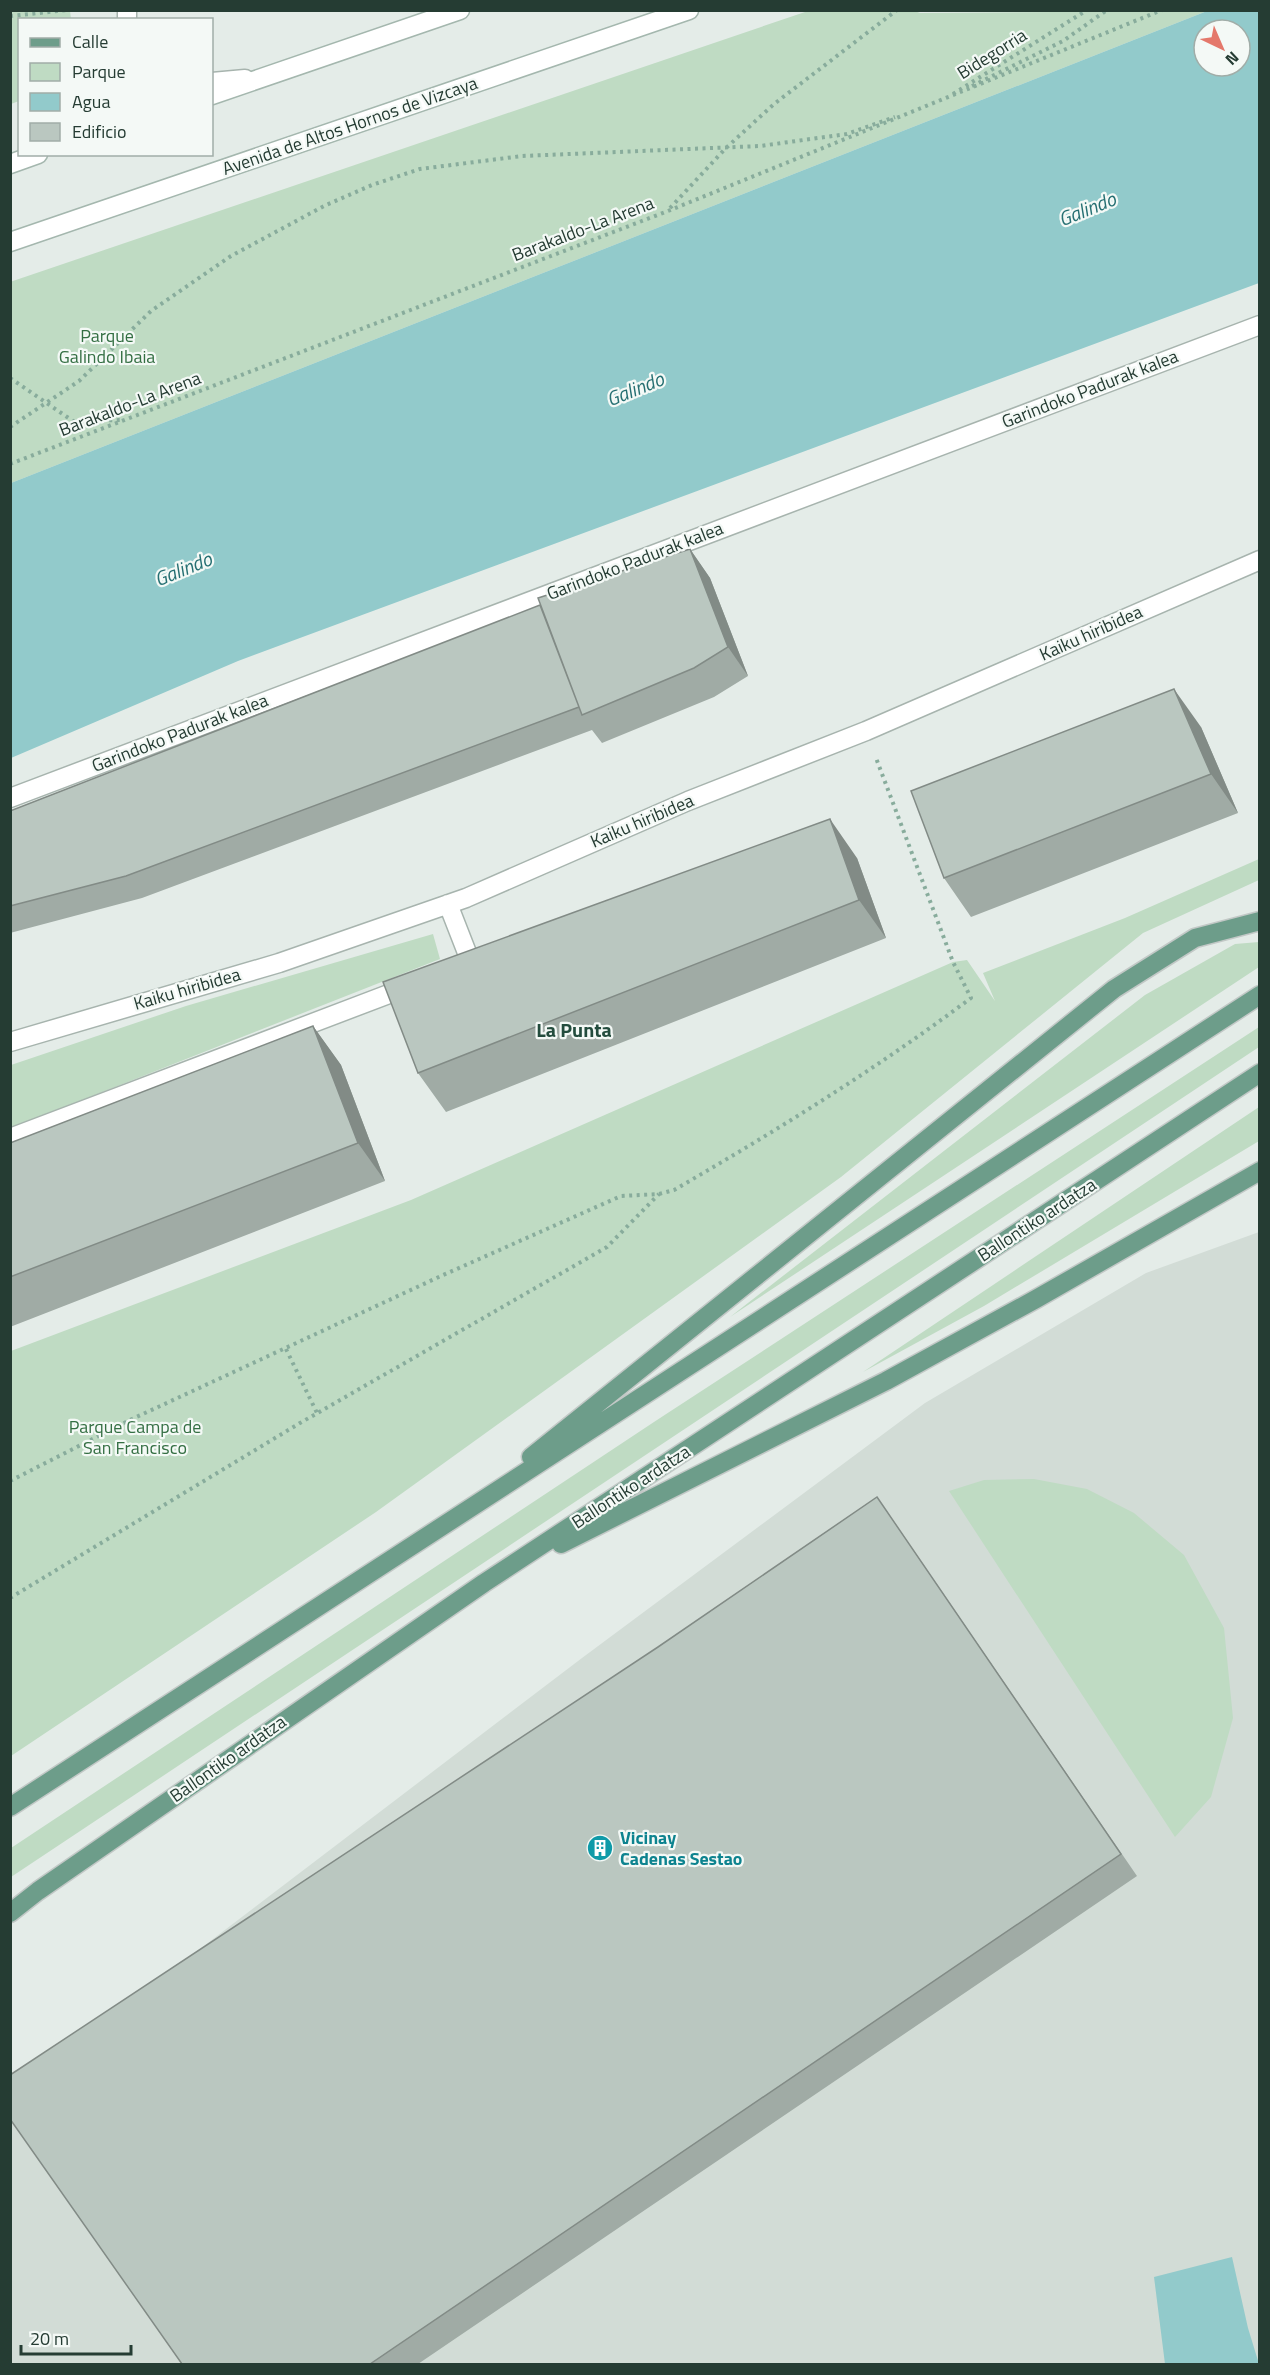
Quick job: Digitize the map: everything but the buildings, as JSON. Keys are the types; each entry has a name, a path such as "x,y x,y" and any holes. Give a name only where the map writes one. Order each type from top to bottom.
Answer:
{"main road":[{"path":"453,1519 1114,989 1194,938 1260,921"},
{"path":"10,1807 1260,995"},
{"name":"Ballontiko ardatza","path":"10,1913 38,1891 484,1583 1260,1073"},
{"path":"484,1583 886,1381 1036,1299 1260,1171"}],"street":[{"path":"213,95 460,10"},
{"name":"Avenida de Altos Hornos de Vizcaya","path":"10,242 689,10"},
{"path":"213,82 270,75"},
{"path":"10,164 32,156"},
{"name":"Garindoko Padurak kalea","path":"10,798 1260,325"},
{"name":"Kaiku hiribidea","path":"10,1042 279,963 448,904 688,801 866,731 1260,560"},
{"path":"448,904 471,963"},
{"path":"449,971 490,956"},
{"path":"10,1138 427,980"}],"path":[{"path":"10,16 68,10"},
{"path":"668,211 726,148 774,104 897,10"},
{"name":"Bidegorria","path":"942,100 1087,10"},
{"path":"10,427 79,381 151,311 231,256 324,206 372,185 420,169 522,156 726,148 846,134 942,100 1063,41 1107,10"},
{"name":"Barakaldo-La Arena","path":"10,464 668,211 1162,10"},
{"path":"10,378 73,421 127,420"},
{"path":"10,1481 130,1420 441,1276 621,1196 659,1194 674,1190 760,1141 902,1049 971,998 953,962 866,731"},
{"path":"11,1596 317,1413 607,1247 659,1194"},
{"path":"286,1349 317,1413"}],"shaded area":[{"path":"1259,1232 1259,2364 11,2364 11,2082 146,1990 582,1658 925,1403 1146,1273"}],"green space":[{"name":"Parque Galindo Ibaia","path":"912,10 920,13 1207,11 11,483 10,282 808,11"},
{"path":"10,11 70,11 71,18 18,18 18,101 11,104"},
{"name":"Parque Campa de San Francisco","path":"1259,859 1259,880 1143,933 841,1177 376,1512 11,1756 11,1351 411,1200 953,962 967,960 995,1001 983,973 1125,918"},
{"path":"433,934 440,959 11,1128 11,1065 186,1006"},
{"path":"1259,942 1259,967 730,1317 1145,995 1235,944"},
{"path":"1259,1027 1259,1047 11,1877 11,1848 657,1420"},
{"path":"1259,1107 1259,1141 984,1306 863,1372"},
{"path":"1034,1479 1087,1489 1134,1513 1184,1555 1224,1628 1233,1718 1211,1797 1175,1837 949,1491 984,1480"}],"water":[{"name":"Galindo","path":"1207,11 1259,11 1259,283 238,661 11,758 11,483"},
{"path":"1232,2257 1248,2328 1259,2364 1165,2364 1154,2277"}],"place":[{"name":"Vicinay Cadenas Sestao","path":"600,1848"}],"district":[{"name":"La Punta","path":"574,1030"}]}
